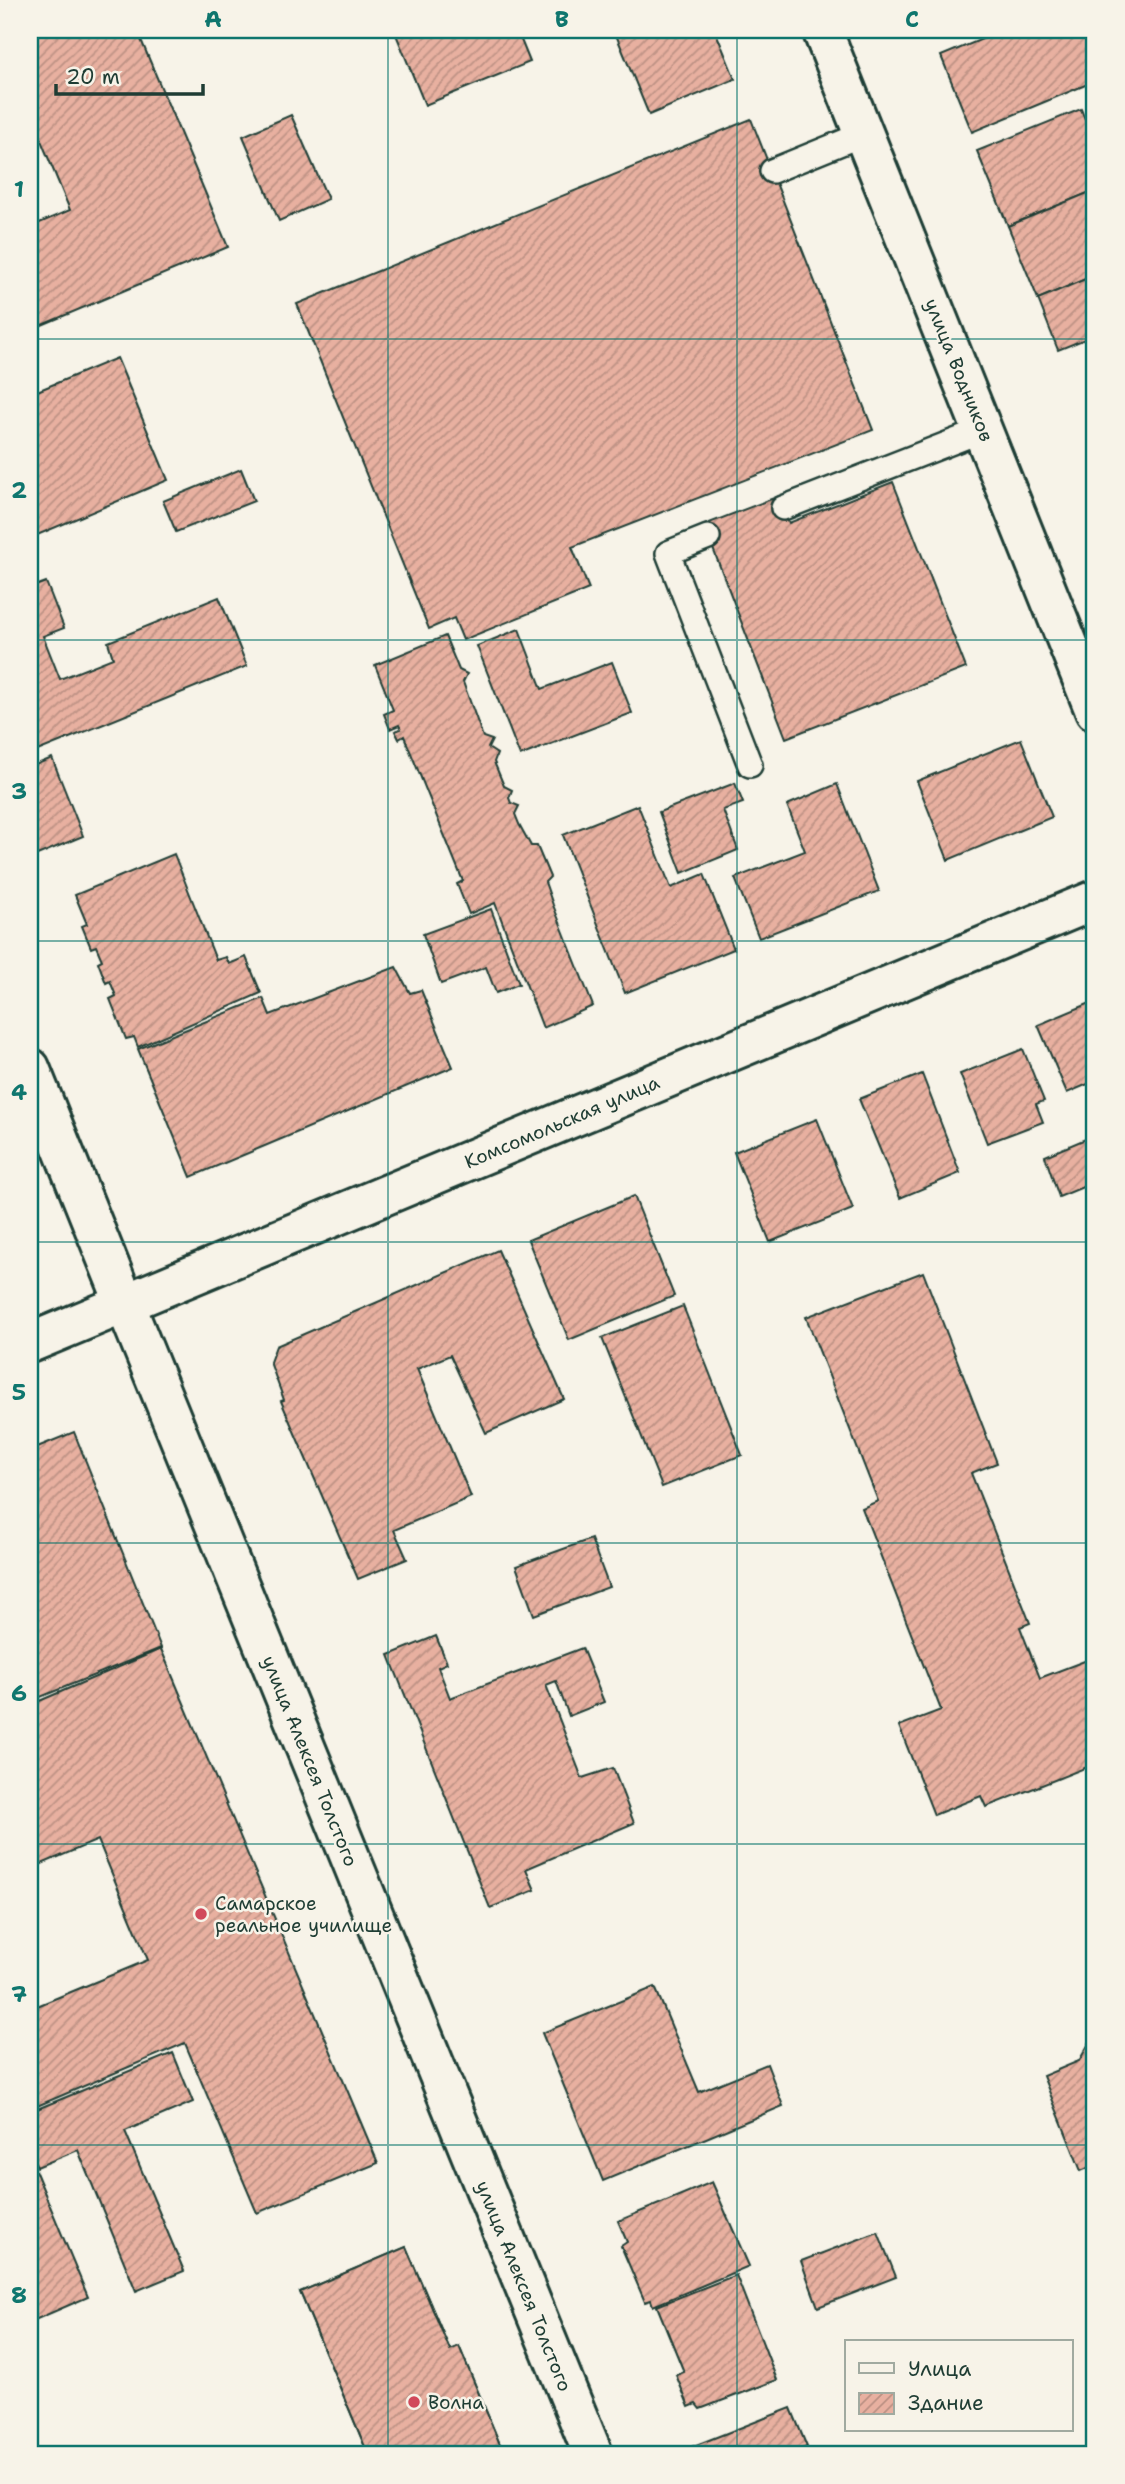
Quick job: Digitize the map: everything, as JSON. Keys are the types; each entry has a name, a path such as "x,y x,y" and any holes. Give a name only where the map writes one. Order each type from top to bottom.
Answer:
{"main road":[{"name":"улица Водников","path":"822,30 1095,711"},
{"name":"Комсомольская улица","path":"30,1343 1095,900"},
{"name":"улица Алексея Толстого","path":"30,1068 593,2454"}],"lane":[{"path":"772,171 863,134"},
{"path":"783,508 983,430"},
{"path":"708,537 668,553 750,765"}],"building":[{"path":"30,30 137,30 228,247 30,330 30,227 70,210 30,114"},
{"path":"517,30 530,62 425,105 395,32"},
{"path":"614,30 715,30 735,79 649,115"},
{"path":"1004,30 1089,30 1095,46 1095,81 972,132 941,56"},
{"path":"1081,109 1095,145 1095,190 1008,226 977,151"},
{"path":"291,115 328,199 279,221 243,136"},
{"path":"751,119 873,430 572,547 589,589 463,640 454,618 429,629 297,304"},
{"path":"1095,190 1095,275 1038,299 1008,226"},
{"path":"1095,275 1095,335 1058,350 1038,299"},
{"path":"117,358 168,480 30,538 30,394"},
{"path":"241,469 254,501 176,532 163,501"},
{"path":"893,482 966,668 786,738 704,525 779,496 789,523"},
{"path":"46,582 64,628 43,636 60,679 113,658 108,642 219,597 247,666 30,754 30,588"},
{"path":"519,629 542,689 612,662 632,713 520,756 477,646"},
{"path":"445,636 459,670 467,674 463,682 483,737 492,740 488,748 497,754 494,762 504,786 512,790 509,798 511,803 519,806 515,814 519,824 531,846 537,846 550,877 545,882 593,1006 543,1028 495,903 469,914 457,884 463,881 404,736 399,739 395,731 401,729 399,725 390,729 384,714 393,710 375,665"},
{"path":"1021,739 1052,817 948,860 917,781"},
{"path":"52,758 83,836 30,858 30,767"},
{"path":"735,783 743,803 723,810 738,850 682,873 659,812"},
{"path":"837,784 879,891 759,938 735,878 805,851 787,805"},
{"path":"638,805 671,888 704,874 734,949 625,993 563,835"},
{"path":"174,854 216,960 226,957 229,964 246,957 261,993 138,1047 134,1037 126,1039 110,999 116,996 110,981 106,983 98,962 102,960 96,946 91,948 82,926 87,924 75,895"},
{"path":"491,909 519,984 496,993 486,967 441,984 423,934"},
{"path":"396,967 410,993 421,990 453,1067 191,1177 138,1049 263,998 270,1015"},
{"path":"1095,1001 1095,1081 1067,1093 1038,1025"},
{"path":"1023,1049 1044,1101 1036,1104 1043,1122 987,1143 960,1074"},
{"path":"922,1074 960,1173 900,1198 859,1099"},
{"path":"817,1119 853,1209 770,1242 734,1152"},
{"path":"1095,1135 1095,1182 1059,1197 1045,1156"},
{"path":"634,1196 674,1296 569,1340 528,1240"},
{"path":"498,1250 564,1399 486,1433 450,1355 417,1369 471,1497 394,1530 407,1559 358,1579 281,1401 284,1400 270,1362 276,1346"},
{"path":"923,1272 997,1463 971,1473 1030,1623 1020,1627 1040,1678 1095,1657 1095,1764 986,1807 981,1796 934,1815 899,1726 941,1710 862,1508 878,1501 806,1317"},
{"path":"683,1306 742,1455 662,1487 602,1338"},
{"path":"74,1432 161,1648 38,1698 30,1677 30,1450"},
{"path":"591,1539 609,1587 534,1615 516,1566"},
{"path":"436,1636 447,1663 438,1667 450,1698 582,1648 604,1702 569,1716 556,1681 546,1685 582,1778 613,1768 634,1823 526,1869 535,1890 490,1908 389,1655"},
{"name":"Самарское реальное училище","path":"161,1649 378,2163 257,2213 185,2043 30,2109 30,2009 148,1960 98,1840 30,1869 30,1705"},
{"path":"655,1987 699,2092 767,2064 783,2106 603,2181 542,2033"},
{"path":"1095,2033 1095,2165 1081,2171 1043,2076 1079,2061"},
{"path":"173,2053 193,2102 125,2131 184,2271 136,2291 78,2150 37,2167 30,2150 30,2112"},
{"path":"30,2158 88,2297 30,2322"},
{"path":"712,2182 749,2266 653,2306 651,2300 645,2302 621,2246 627,2242 618,2221"},
{"path":"878,2232 896,2277 818,2307 801,2261"},
{"name":"Волна","path":"406,2247 450,2350 459,2346 504,2454 368,2454 300,2292"},
{"name":"Волна","path":"406,2247 450,2350 459,2346 504,2454 368,2454 300,2292"},
{"path":"736,2275 777,2380 700,2409 696,2404 689,2407 676,2375 684,2372 657,2306"},
{"path":"791,2408 807,2447 789,2454 673,2454"}],"place":[{"name":"Самарское реальное училище","path":"201,1914"},
{"name":"Волна","path":"414,2402"}]}
